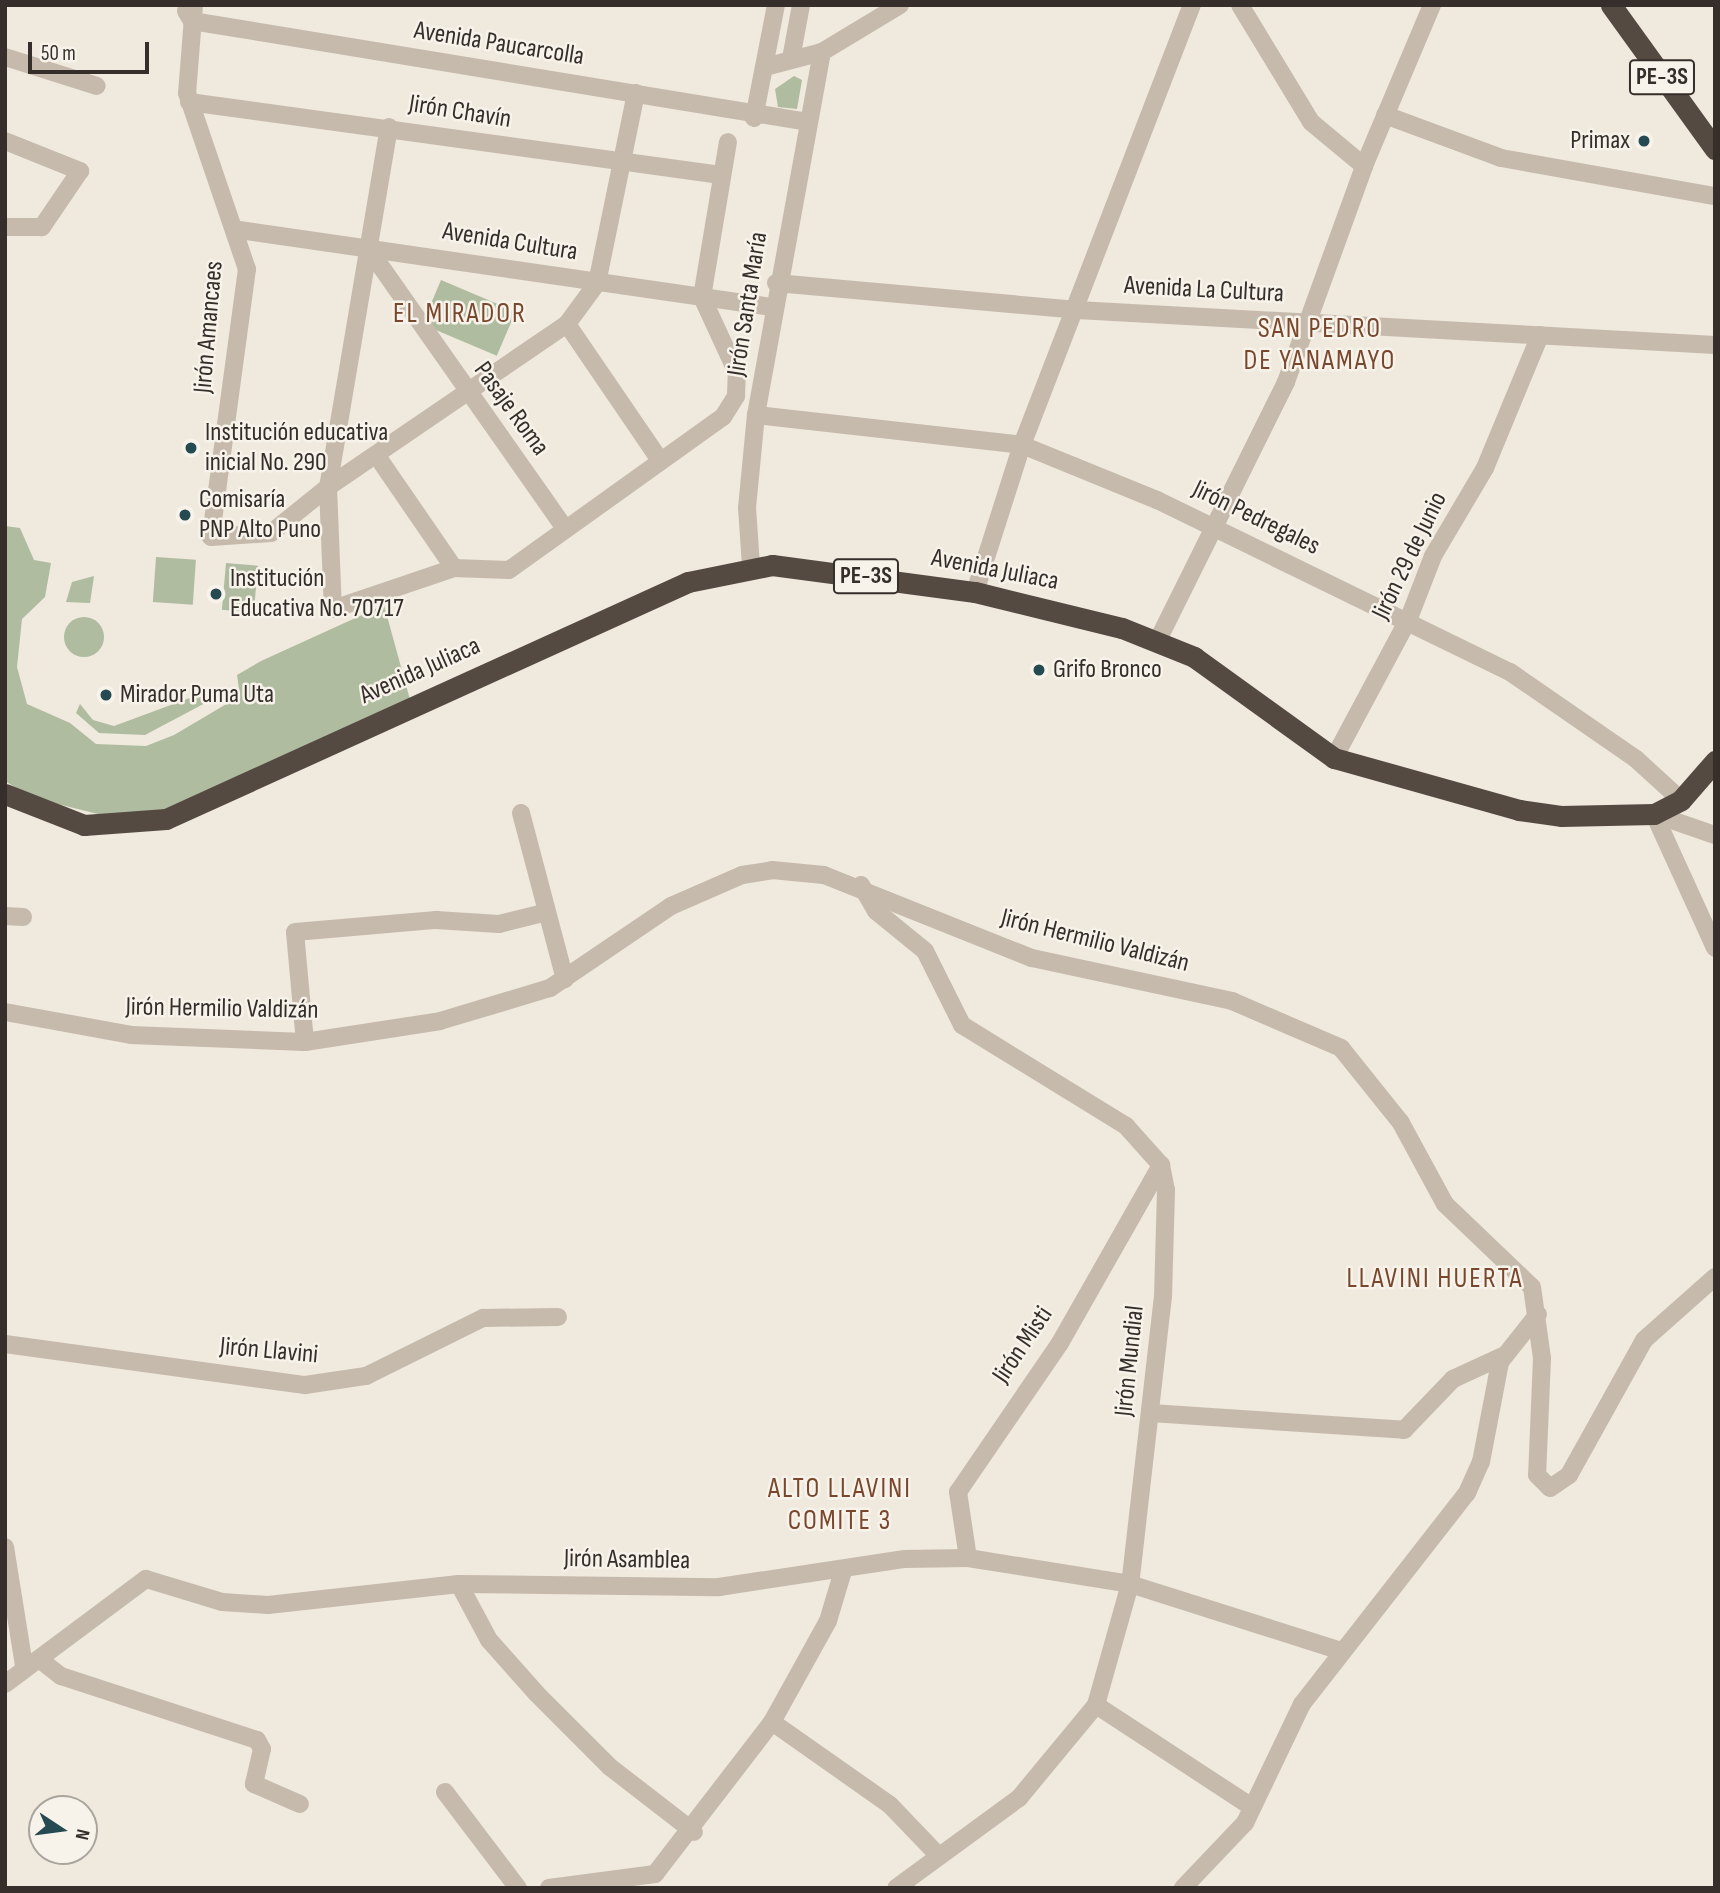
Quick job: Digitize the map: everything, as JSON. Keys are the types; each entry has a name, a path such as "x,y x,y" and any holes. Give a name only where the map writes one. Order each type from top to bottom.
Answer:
{"highway":[{"name":"PE-3S","path":"1611,5 1715,149"},
{"name":"Avenida Juliaca","path":"5,793 84,825 166,819 688,582 751,566 797,566 975,592 1158,640 1194,657 1335,758 1541,814 1654,814 1681,800 1715,761"}],"street":[{"path":"754,118 776,5"},
{"path":"791,59 801,5"},
{"path":"765,67 822,52 900,5"},
{"path":"975,592 1022,445 1077,310 1192,5"},
{"path":"1240,5 1311,121 1364,166"},
{"path":"1158,640 1211,523 1286,382 1364,166 1432,5"},
{"name":"Avenida Paucarcolla","path":"190,10 636,93 754,118 808,122"},
{"name":"Jirón Amancaes","path":"190,10 189,102 239,230 246,278 211,537 264,537 328,487"},
{"name":"Jirón Santa María","path":"751,566 747,508 756,415 776,283 822,52"},
{"path":"5,57 97,86"},
{"path":"328,487 468,395 567,324 597,283 636,93"},
{"name":"Jirón Chavín","path":"189,102 389,127 622,164 721,175"},
{"path":"1385,115 1501,158 1715,196"},
{"path":"389,127 328,487 333,609 454,568 509,570 659,459 723,417 736,396 737,373 702,297 728,142"},
{"path":"5,141 80,171 41,226 5,227"},
{"name":"Avenida Cultura","path":"239,230 772,307"},
{"name":"Pasaje Roma","path":"370,249 468,395 564,527"},
{"name":"Avenida La Cultura","path":"776,283 1077,310 1715,345"},
{"path":"567,324 659,459"},
{"name":"Jirón 29 de Junio","path":"1335,758 1409,618 1433,556 1485,468 1540,335"},
{"name":"Jirón Pedregales","path":"756,415 1022,445 1211,523 1409,618 1554,700 1681,800"},
{"path":"377,456 454,568"},
{"path":"521,813 543,913 565,979"},
{"path":"1654,814 1715,835"},
{"path":"1654,814 1715,948"},
{"name":"Jirón Hermilio Valdizán","path":"5,1012 131,1035 306,1042 440,1021 565,979 671,906 742,875 785,871 861,885 1032,958 1232,1001 1341,1048 1401,1123 1445,1204 1519,1269 1538,1314 1537,1475 1550,1488 1569,1475 1644,1340 1715,1276"},
{"path":"861,885 876,911 925,951 962,1025 1082,1093 1126,1126 1161,1165"},
{"path":"306,1042 295,932 436,920 499,924 543,913"},
{"name":"Jirón Mundial","path":"895,1888 936,1853 1019,1798 1096,1705 1130,1584 1151,1413 1163,1296 1161,1165"},
{"name":"Jirón Misti","path":"968,1558 958,1492 1060,1343 1161,1165"},
{"path":"1151,1413 1404,1430 1453,1379 1503,1356 1538,1314"},
{"name":"Jirón Llavini","path":"5,1344 305,1385 366,1376 483,1318 558,1317"},
{"path":"1183,1888 1227,1848 1252,1807 1302,1704 1341,1651 1437,1539 1467,1493 1480,1462 1503,1356"},
{"path":"5,1548 7,1574 31,1663"},
{"name":"Jirón Asamblea","path":"31,1663 127,1590 152,1579 222,1602 268,1605 459,1584 679,1589 843,1571 905,1559 968,1558 1130,1584 1341,1651"},
{"path":"549,1888 589,1878 649,1878 694,1832 772,1722 828,1621 843,1571"},
{"path":"459,1584 489,1640 537,1694 610,1767 694,1832"},
{"path":"5,1684 31,1663"},
{"path":"31,1663 61,1676 257,1740 262,1749 254,1784 300,1804"},
{"path":"1096,1705 1252,1807"},
{"path":"772,1722 890,1805 936,1853"},
{"path":"445,1792 518,1888"}],"green space":[{"path":"794,76 802,80 797,109 778,107 775,89"},
{"path":"441,280 516,312 497,356 422,324"},
{"path":"5,526 20,528 34,560 51,563 45,597 22,619 17,667 27,704 70,723 96,744 146,746 174,735 240,696 237,675 261,661 384,605 412,707 171,810 110,817 33,798 5,781"},
{"path":"156,557 196,560 193,605 153,602"},
{"path":"226,563 258,566 254,613 222,610"},
{"path":"94,576 90,603 66,602 72,582"},
{"path":"84,617 92,618 98,623 103,629 103,645 98,651 92,656 84,657 76,656 70,651 65,645 64,637 65,629 70,623 76,618"},
{"path":"206,692 226,692 145,735 99,733 76,713 80,704 93,720 114,726"}],"place":[{"name":"Primax","path":"1644,141"},
{"name":"Institución educativa inicial No. 290","path":"191,448"},
{"name":"Comisaría PNP Alto Puno","path":"185,515"},
{"name":"Institución Educativa No. 70717","path":"216,594"},
{"name":"Grifo Bronco","path":"1039,670"},
{"name":"Mirador Puma Uta","path":"106,695"}],"district":[{"name":"EL MIRADOR","path":"460,314"},
{"name":"SAN PEDRO DE YANAMAYO","path":"1320,345"},
{"name":"LLAVINI HUERTA","path":"1435,1279"},
{"name":"ALTO LLAVINI COMITE 3","path":"840,1505"}]}
